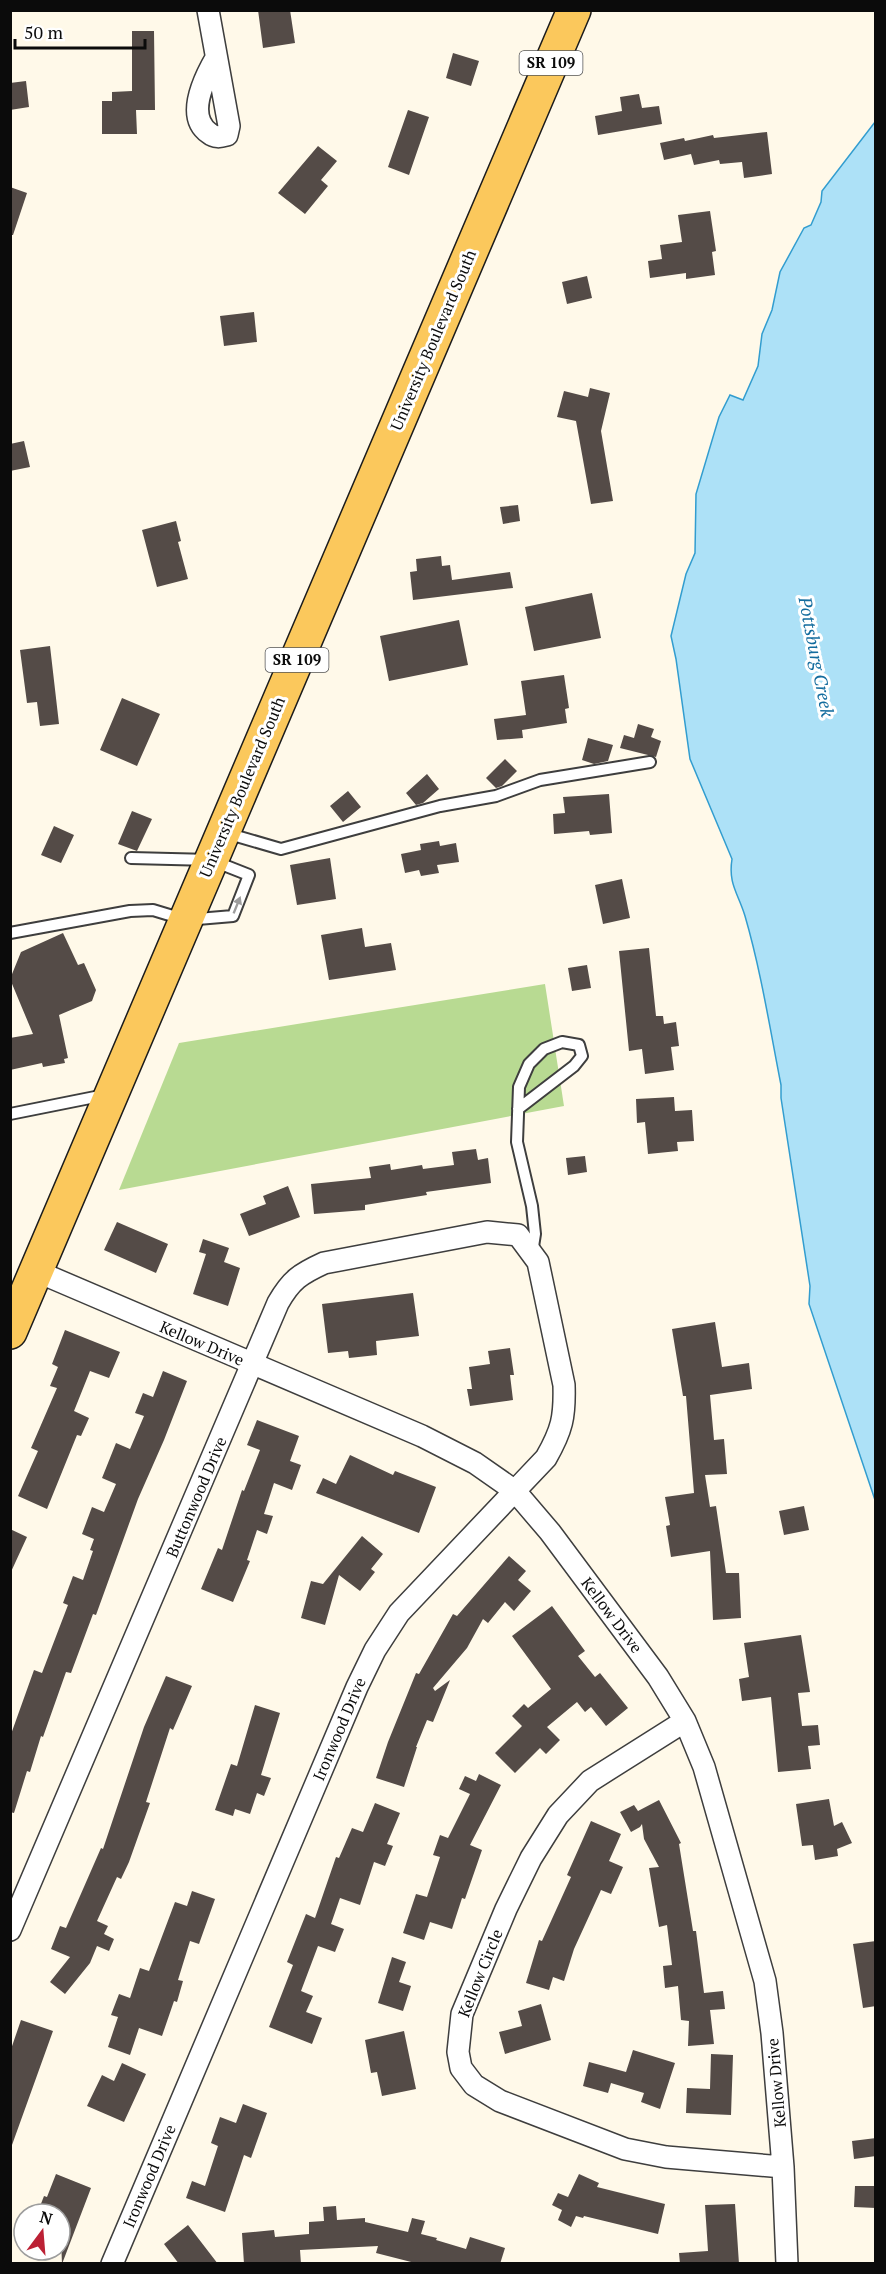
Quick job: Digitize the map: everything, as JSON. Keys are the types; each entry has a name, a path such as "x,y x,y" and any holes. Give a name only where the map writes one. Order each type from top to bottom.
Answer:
{"main road":[{"name":"University Boulevard South","path":"10,1332 573,10"}],"street":[{"path":"208,10 216,58"},
{"name":"Buttonwood Drive","path":"10,1930 252,1365 289,1284 304,1272 324,1263 487,1232 518,1235"},
{"name":"Ironwood Drive","path":"112,2264 352,1698 375,1650 399,1613 546,1458 560,1432 565,1406 564,1385 538,1262 518,1235"},
{"name":"Kellow Drive","path":"36,1271 422,1436 475,1463 515,1491 550,1532 651,1668 685,1721 704,1767 765,1981 772,2033 783,2167 787,2264"},
{"name":"Kellow Circle","path":"685,1721 590,1781 558,1815 531,1858 506,1909 462,2014 458,2052 461,2068 474,2085 500,2101 625,2149 666,2157 783,2167"}],"lane":[{"path":"131,858 217,846 281,849 440,806 496,796 540,780 650,762"},
{"path":"10,933 130,911 153,910 186,920"},
{"path":"518,1110 574,1066 582,1056 579,1045 562,1042 544,1049 529,1064 519,1087 518,1110 518,1142 532,1206 535,1234 531,1253"},
{"path":"10,1114 111,1094"}],"green space":[{"path":"545,984 564,1106 119,1190 179,1043"}],"water":[{"name":"Pottsburg Creek","path":"875,122 875,1500 809,1304 810,1286 781,1098 781,1085 761,979 745,916 731,875 732,859 690,759 671,636 686,574 695,553 696,494 719,417 730,395 743,400 758,366 762,334 772,310 780,272 804,228 811,225 821,202 822,191"}],"building":[{"path":"258,10 290,10 295,43 263,48"},
{"path":"132,31 154,31 155,110 136,110 137,134 102,134 102,101 112,101 112,92 132,91"},
{"path":"453,53 479,61 471,86 446,78"},
{"path":"26,81 29,107 10,110 10,83"},
{"path":"639,94 642,108 659,106 662,124 598,135 595,116 622,111 620,97"},
{"path":"408,110 429,117 409,175 388,167"},
{"path":"767,132 772,174 744,178 742,162 720,164 719,160 694,165 691,154 664,160 660,143 713,135 714,138"},
{"path":"318,146 337,161 321,180 328,186 305,214 278,193"},
{"path":"10,187 27,193 13,235 10,235"},
{"path":"710,211 716,251 712,252 715,275 686,279 686,273 650,278 648,261 662,259 660,245 682,242 678,215"},
{"path":"587,276 592,298 567,304 562,282"},
{"path":"254,312 257,342 224,346 220,316"},
{"path":"590,388 610,393 601,431 613,501 591,504 576,421 557,417 564,391 588,397"},
{"path":"24,441 30,467 10,471 10,444"},
{"path":"518,505 520,521 503,524 500,507"},
{"path":"176,521 181,541 178,542 188,579 157,587 142,530"},
{"path":"441,556 442,566 450,565 452,580 510,572 513,588 413,600 410,572 417,571 416,559"},
{"path":"592,593 601,638 534,651 525,607"},
{"path":"459,620 468,665 389,681 380,636"},
{"path":"50,646 59,724 40,726 37,702 27,703 20,650"},
{"path":"564,675 569,708 565,709 567,723 522,730 523,738 497,740 494,719 526,715 521,681"},
{"path":"122,698 160,714 137,766 100,750"},
{"path":"638,724 654,729 651,737 661,741 656,757 620,748 624,735 634,738"},
{"path":"588,738 613,745 608,761 594,764 582,760"},
{"path":"505,759 517,771 502,786 496,788 486,778"},
{"path":"427,774 439,789 423,803 416,805 406,793"},
{"path":"348,791 361,807 343,822 330,806"},
{"path":"609,794 612,833 590,835 589,831 554,834 553,814 565,813 563,797"},
{"path":"132,811 152,819 137,851 118,844"},
{"path":"54,826 74,835 61,863 41,855"},
{"path":"439,841 440,846 456,843 459,862 437,865 439,873 421,876 419,870 405,873 401,854 421,850 420,844"},
{"path":"330,858 336,899 297,905 290,865"},
{"path":"622,879 630,918 603,924 595,885"},
{"path":"362,928 365,947 391,943 396,970 329,980 321,935"},
{"path":"63,933 78,965 84,963 96,990 92,1001 59,1015 68,1058 64,1059 65,1063 43,1067 42,1063 10,1070 10,1038 33,1034 10,979 21,952"},
{"path":"649,948 656,1016 663,1016 664,1024 676,1022 679,1046 671,1047 674,1070 645,1074 642,1049 629,1051 619,951"},
{"path":"587,965 591,988 572,991 568,968"},
{"path":"674,1097 675,1111 692,1110 694,1141 677,1142 678,1151 648,1154 645,1122 637,1123 636,1099"},
{"path":"476,1149 478,1160 488,1158 491,1183 426,1192 427,1195 365,1205 365,1210 314,1214 311,1184 371,1178 369,1167 390,1164 391,1170 422,1165 423,1169 454,1165 452,1152"},
{"path":"585,1156 587,1172 568,1175 566,1158"},
{"path":"288,1186 300,1217 249,1236 240,1214 266,1204 263,1196"},
{"path":"117,1222 168,1244 156,1273 104,1250"},
{"path":"203,1239 229,1248 224,1262 240,1268 228,1306 193,1294 206,1254 199,1252"},
{"path":"413,1293 419,1336 376,1341 377,1355 349,1358 348,1351 328,1353 322,1304"},
{"path":"715,1322 722,1367 749,1363 752,1389 710,1395 714,1440 724,1439 727,1474 705,1475 710,1507 716,1506 726,1573 739,1573 741,1618 713,1620 710,1551 671,1557 666,1526 670,1525 665,1497 694,1493 686,1396 683,1396 672,1329"},
{"path":"65,1330 120,1352 109,1378 90,1371 74,1411 89,1418 81,1436 77,1435 47,1509 18,1496 38,1451 31,1448 57,1388 50,1386 58,1367 52,1364"},
{"path":"510,1348 514,1375 510,1375 513,1400 470,1406 467,1389 472,1389 469,1367 490,1364 488,1351"},
{"path":"163,1371 187,1381 138,1499 96,1615 93,1614 71,1673 66,1672 43,1737 41,1736 30,1772 27,1771 14,1813 10,1812 10,1737 34,1670 42,1673 68,1605 63,1603 73,1576 83,1580 93,1551 90,1550 94,1539 82,1534 92,1507 104,1512 116,1484 102,1478 116,1443 130,1449 144,1416 135,1413 143,1393 153,1397"},
{"path":"257,1420 299,1436 290,1461 301,1465 292,1490 274,1483 264,1514 273,1516 267,1534 257,1530 247,1560 250,1561 233,1602 201,1589 218,1548 222,1550 242,1490 244,1491 260,1450 247,1445"},
{"path":"350,1455 393,1475 395,1471 436,1487 419,1533 316,1493 323,1478 336,1484"},
{"path":"804,1506 809,1530 784,1535 779,1511"},
{"path":"10,1529 27,1537 10,1574"},
{"path":"362,1536 383,1554 371,1569 375,1572 360,1591 339,1575 325,1625 301,1618 311,1581 323,1584"},
{"path":"509,1556 526,1571 518,1580 531,1591 514,1611 505,1602 488,1623 483,1619 467,1648 433,1688 435,1691 450,1680 433,1722 427,1720 404,1787 376,1778 416,1673 419,1674 453,1614 457,1616"},
{"path":"552,1606 585,1651 578,1656 595,1677 600,1673 628,1708 606,1726 591,1707 585,1712 577,1702 547,1727 560,1740 546,1754 540,1748 515,1773 495,1753 522,1726 512,1716 524,1704 528,1708 551,1689 512,1636"},
{"path":"801,1635 810,1692 798,1693 802,1726 818,1725 820,1745 808,1746 811,1769 778,1772 771,1697 742,1701 739,1679 749,1677 744,1643"},
{"path":"166,1676 192,1686 173,1730 170,1728 146,1802 150,1803 129,1862 121,1879 117,1877 97,1921 108,1926 104,1934 114,1939 109,1951 97,1946 90,1963 65,1994 50,1982 70,1957 51,1949 60,1926 66,1928 101,1848 103,1849 144,1727"},
{"path":"255,1705 280,1713 261,1775 271,1778 264,1796 257,1793 250,1814 235,1809 233,1816 215,1810 231,1764 237,1766"},
{"path":"479,1774 501,1785 470,1845 482,1850 452,1929 430,1922 424,1940 403,1933 416,1894 427,1897 440,1857 433,1855 440,1835 448,1838 470,1794 459,1789 465,1776 476,1781"},
{"path":"829,1799 834,1826 842,1822 852,1843 837,1849 838,1856 815,1860 813,1845 802,1846 796,1804"},
{"path":"659,1800 681,1843 679,1844 693,1931 696,1931 704,1993 723,1991 725,2009 710,2010 714,2044 688,2046 689,2021 681,2020 678,1986 665,1988 663,1966 672,1965 667,1925 659,1927 649,1868 659,1867 644,1839 642,1824 631,1832 620,1812 634,1805 638,1811"},
{"path":"375,1803 400,1813 387,1844 393,1846 385,1866 374,1862 360,1905 340,1898 331,1924 344,1929 335,1952 318,1946 301,1991 313,1996 306,2012 322,2018 312,2044 269,2027 293,1965 287,1962 306,1914 315,1918 336,1857 339,1858 352,1828 363,1832"},
{"path":"591,1821 621,1834 609,1861 623,1867 611,1894 601,1890 574,1949 564,1981 553,1977 549,1990 526,1983 539,1940 542,1941 571,1877 567,1875"},
{"path":"192,1891 215,1899 199,1944 190,1941 178,1980 183,1981 177,2002 174,2001 162,2036 139,2028 130,2055 108,2047 118,2017 111,2015 119,1994 130,1998 140,1968 149,1971 175,1902 187,1906"},
{"path":"876,1941 876,2006 863,2008 853,1944"},
{"path":"392,1957 406,1962 399,1982 411,1986 403,2011 378,2003"},
{"path":"541,2004 551,2040 505,2054 499,2032 522,2026 518,2011"},
{"path":"21,2020 53,2031 12,2145 10,2052"},
{"path":"404,2031 416,2089 382,2096 377,2072 371,2073 365,2040"},
{"path":"633,2050 675,2063 660,2109 641,2102 644,2093 611,2083 608,2093 583,2086 589,2062 626,2072"},
{"path":"711,2054 733,2055 731,2115 686,2113 687,2088 710,2089"},
{"path":"122,2063 146,2074 124,2122 87,2106 102,2075 114,2081"},
{"path":"243,2104 267,2113 251,2158 244,2155 225,2212 186,2198 192,2181 205,2186 218,2146 211,2143 220,2117 236,2123"},
{"path":"876,2138 876,2156 854,2159 852,2141"},
{"path":"56,2174 91,2188 72,2238 72,2202 42,2202 44,2196 47,2197"},
{"path":"579,2174 599,2183 597,2187 665,2204 658,2234 584,2216 583,2218 576,2216 571,2227 558,2220 562,2210 552,2205 558,2193 568,2197"},
{"path":"855,2186 876,2186 876,2208 854,2207"},
{"path":"735,2204 739,2264 680,2264 679,2253 708,2251 705,2205"},
{"path":"336,2206 337,2220 365,2218 365,2222 408,2232 412,2218 425,2221 421,2234 437,2238 436,2240 466,2249 470,2237 505,2248 500,2264 419,2264 376,2253 378,2246 300,2250 301,2264 244,2264 242,2233 274,2230 275,2237 309,2234 309,2222 324,2221 323,2207"},
{"path":"188,2225 218,2264 179,2264 164,2244"}]}
